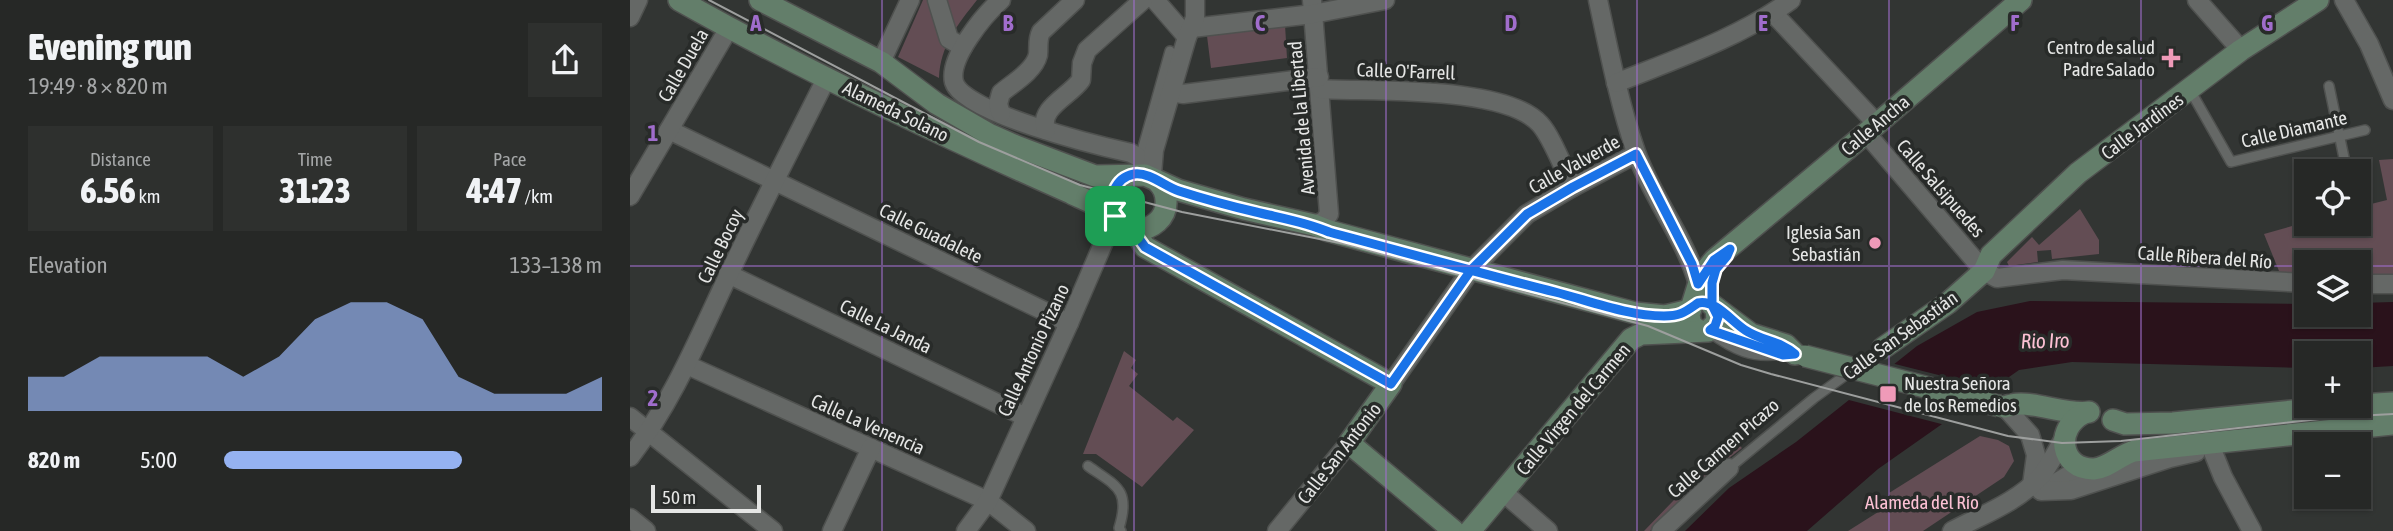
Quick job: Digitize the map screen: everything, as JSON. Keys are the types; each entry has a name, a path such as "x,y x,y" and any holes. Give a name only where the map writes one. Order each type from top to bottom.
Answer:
{"main road":[{"name":"Alameda Solano","path":"679,0 729,28 1000,162 1096,204 1124,222 1145,247 1391,384"},
{"name":"Alameda Solano","path":"760,0 881,62 937,104 998,138 1095,176 1146,172 1178,190 1635,313 1665,316 1703,307"},
{"name":"Calle Ancha","path":"1698,284 1714,260 1872,129 2021,0"},
{"name":"Calle Jardines","path":"1984,271 1991,255 2078,173 2241,50 2318,0"},
{"path":"1146,172 1166,194 1163,215 1146,228 1124,222 1112,209 1112,195 1119,182 1146,172"},
{"path":"1703,307 1713,275 1730,249"},
{"name":"Calle San Sebastián","path":"1883,348 1948,303 1984,271"},
{"path":"1698,284 1703,307 1717,321 1705,330"},
{"path":"1703,307 1751,334 1786,345 1794,355"},
{"path":"1705,330 2002,407 2032,416 2064,437"},
{"name":"Calle Virgen del Carmen","path":"1470,531 1631,340 1641,334 1705,330"},
{"name":"Calle San Antonio","path":"1349,443 1391,384"},
{"path":"2002,407 2014,403 2071,413 2099,413 2125,425 2173,424 2294,411"},
{"path":"2371,404 2393,403"},
{"path":"2084,413 2071,421 2064,437 2069,457 2086,468 2100,468 2134,451 2393,424"},
{"path":"2113,420 2121,441 2113,461"},
{"path":"1349,443 1454,531"}],"street":[{"path":"630,17 638,0"},
{"path":"881,62 910,0"},
{"path":"937,0 949,39 963,47"},
{"path":"1000,0 963,47 953,72 955,85 982,106 1146,172 1190,32 1193,3"},
{"path":"1001,114 998,104 1001,93 1032,66 1037,59 1038,37 1041,32 1075,0"},
{"path":"1046,130 1044,121 1048,112 1081,80 1082,63 1087,50 1143,0"},
{"path":"1155,0 1190,32"},
{"path":"1190,32 1312,7 1385,0"},
{"path":"1598,0 1616,83 1636,154 1692,264 1698,284"},
{"path":"1616,83 1727,37 1773,13 1791,0"},
{"path":"2197,0 2241,50"},
{"path":"2344,0 2369,44 2393,100"},
{"name":"Avenida de la Libertad","path":"1312,7 1329,214 1324,221 1314,225"},
{"name":"Calle Salsipuedes","path":"1773,13 1872,129 1984,271"},
{"name":"Calle Duela","path":"630,196 729,28"},
{"name":"Calle Bocoy","path":"630,457 649,431 687,365 827,77"},
{"name":"Calle O'Farrell","path":"1171,92 1183,94 1320,83 1463,94 1528,113 1542,126 1573,187"},
{"name":"Calle Guadalete","path":"669,130 1069,323"},
{"name":"Calle Valverde","path":"1471,270 1527,214 1636,154"},
{"name":"Calle Antonio Pizano","path":"966,531 988,500 1069,323 1124,222"},
{"name":"Calle San Antonio","path":"1391,384 1471,270"},
{"name":"Calle Ribera del Río","path":"1984,271 1997,278 2063,270 2294,282"},
{"name":"Calle La Janda","path":"729,274 1026,417"},
{"path":"2371,284 2393,284"},
{"name":"Calle La Venencia","path":"687,365 988,500 1027,531"},
{"path":"2002,407 2030,435 2036,455 2037,488"},
{"path":"630,417 773,531"},
{"path":"1979,531 2037,488 2064,437"},
{"name":"Calle San Antonio","path":"1277,531 1349,443"},
{"path":"2037,488 2071,490 2210,445 2223,477 2252,531"},
{"path":"832,531 871,448"},
{"name":"Calle Carmen Picazo","path":"1661,531 1729,468"},
{"path":"1952,531 2015,498 2086,468"},
{"path":"1503,492 1548,531"},
{"path":"630,518 646,531"}],"lane":[{"path":"1146,172 1170,51"},
{"path":"2329,86 2344,159"},
{"name":"Calle Diamante","path":"2190,90 2231,162 2365,130"},
{"name":"Calle San Sebastián","path":"1814,398 1883,348"},
{"name":"Calle Carmen Picazo","path":"1729,468 1814,398"},
{"path":"1088,466 1119,488 1123,507 1119,528 1121,531"}],"green space":[{"path":"923,0 977,0 946,46 939,78 898,57"},
{"path":"1285,25 1287,58 1211,68 1207,36"},
{"path":"2393,159 2393,277 2371,276 2371,250 2294,250 2294,276 2281,276 2264,234 2294,225 2294,236 2371,236 2371,204 2387,200 2379,160"},
{"path":"2080,209 2099,240 2099,254 2052,259 2051,250 2037,251 2038,262 2009,266 2007,262 2032,237 2039,245"},
{"path":"1124,351 1136,360 1131,368 1138,374 1129,386 1173,421 1177,417 1194,430 1142,487 1096,454 1083,454"},
{"name":"Alameda del Río","path":"1980,436 2009,446 2014,461 2004,477 1923,531 1848,531 1894,502 1889,493"},
{"path":"1733,439 1742,448 1701,480 1650,531 1644,531"}],"water":[{"name":"Rio Iro","path":"2030,301 2294,304 2294,327 2371,327 2371,303 2393,302 2393,366 2371,367 2371,341 2294,341 2294,368 2072,362 2019,370 1878,469 1807,531 1685,531 1729,488 1796,442 1917,346 1977,312"}],"pier":[{"path":"1891,363 1998,390 1949,426 1845,399"}],"tram line":[{"path":"709,0 979,142 1080,185 1182,212 1345,244 1648,326 1741,365 1771,374 2008,436 2062,443 2121,441 2337,417 2393,414"}],"place":[{"name":"Centro de salud Padre Salado","path":"2171,58"},
{"name":"Iglesia San Sebastián","path":"1875,243"},
{"name":"Nuestra Señora de los Remedios","path":"1888,394"}],"route":[{"path":"1115,216 1111,202 1119,182 1131,175 1145,175 1169,187 1244,209 1314,225 1329,232 1471,270 1635,313 1665,316 1685,313 1698,303 1707,303 1712,305 1728,316 1751,334 1786,345 1795,354 1783,355 1710,330 1715,326 1718,317 1718,312 1712,305 1713,275 1730,249 1714,260 1698,284 1692,264 1636,154 1527,214 1471,270 1391,384 1145,247 1132,229 1115,216"}]}
